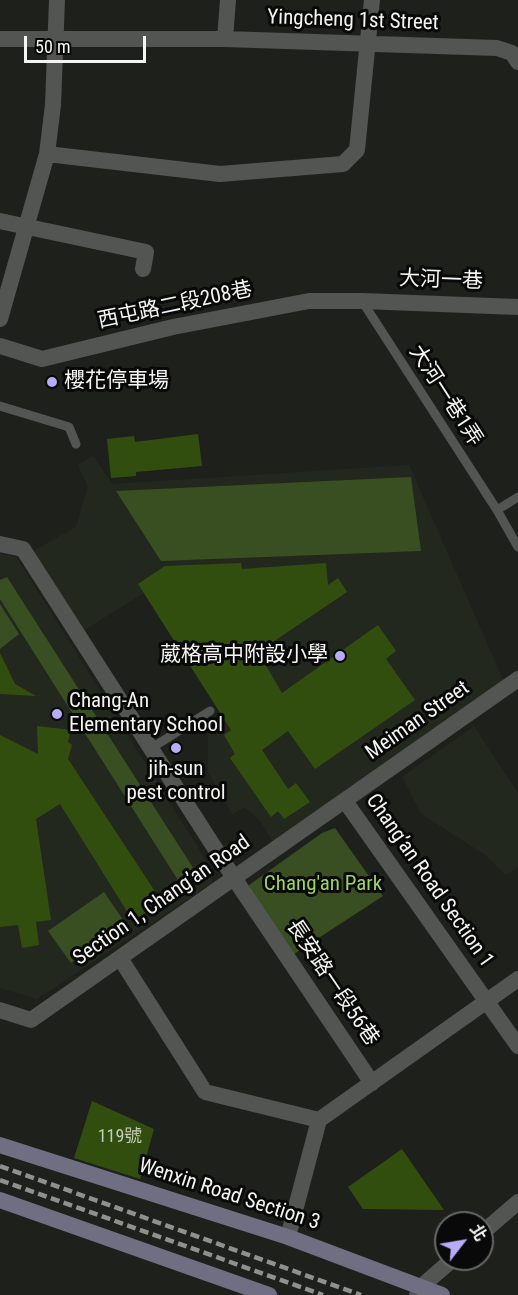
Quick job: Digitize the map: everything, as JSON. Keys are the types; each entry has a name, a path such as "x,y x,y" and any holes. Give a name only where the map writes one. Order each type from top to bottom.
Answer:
{"main road":[{"name":"Wenxin Road Section 3","path":"0,1145 288,1237 419,1290 442,1295"},
{"path":"0,1200 269,1295"}],"street":[{"path":"0,319 47,154 53,105 57,0"},
{"path":"225,39 228,0"},
{"path":"47,154 220,174 343,164 357,150 372,0"},
{"name":"Yingcheng 1st Street","path":"0,39 225,39 497,48 512,52 518,62"},
{"path":"0,221 146,252 143,269"},
{"name":"大河一巷","path":"362,301 518,307"},
{"name":"西屯路二段208巷","path":"0,346 42,358 173,327 309,302 362,301"},
{"name":"長安路一段56巷","path":"0,543 23,549 234,878 372,1083"},
{"name":"Meiman Street","path":"345,801 518,679"},
{"name":"Section 1, Chang’an Road","path":"0,1010 31,1020 345,801"},
{"name":"Chang’an Road Section 1","path":"345,801 518,1046"},
{"path":"120,958 205,1092 319,1120"},
{"path":"288,1237 319,1120 518,979"},
{"path":"494,1223 518,1202"},
{"path":"419,1290 440,1271"}],"lane":[{"name":"大河一巷1弄","path":"362,301 497,510 518,547"},
{"path":"0,406 69,427 76,444"},
{"path":"497,510 518,497"},
{"path":"150,749 210,711"}],"shaded area":[{"name":"葳格高中附設小學","path":"93,456 112,484 409,465 504,682 274,844 258,818 244,807 232,814 208,772 208,728 224,717 147,591 83,631 33,551 76,527 88,487 78,465"},
{"name":"Chang-An Elementary School","path":"0,553 17,558 212,870 212,883 37,999 0,988"},
{"path":"474,726 518,793 518,867 506,875 484,854 421,814 402,777"}],"green space":[{"path":"411,477 421,551 161,561 116,491"},
{"path":"7,577 197,874 181,885 0,599 0,580"},
{"path":"0,604 19,634 0,649"},
{"name":"Chang'an Park","path":"335,828 383,896 291,956 247,900 249,885 322,833"},
{"path":"104,892 126,924 71,963 48,931"}],"building":[{"path":"198,434 202,466 136,472 136,476 111,478 107,439 134,436 135,442"},
{"path":"241,563 242,569 326,563 328,585 338,578 347,592 258,652 282,693 378,625 396,651 386,659 415,700 315,769 288,731 262,750 288,789 296,783 310,802 284,819 278,811 271,817 230,758 235,754 224,735 231,730 138,584 165,566"},
{"path":"0,653 15,684 36,696 0,694"},
{"path":"37,726 71,730 68,742 72,745 68,759 162,902 133,921 60,804 36,819 51,920 36,922 39,945 22,948 18,925 0,927 0,735 38,754"},
{"path":"92,1101 154,1129 140,1179 74,1158"},
{"path":"402,1149 444,1210 363,1209 348,1187"}],"railway":[{"path":"0,1166 361,1295"},
{"path":"0,1180 323,1295"}],"place":[{"name":"櫻花停車場","path":"52,382"},
{"name":"葳格高中附設小學","path":"340,656"},
{"name":"Chang-An Elementary School","path":"57,714"},
{"name":"jih-sun pest control","path":"176,748"}]}
